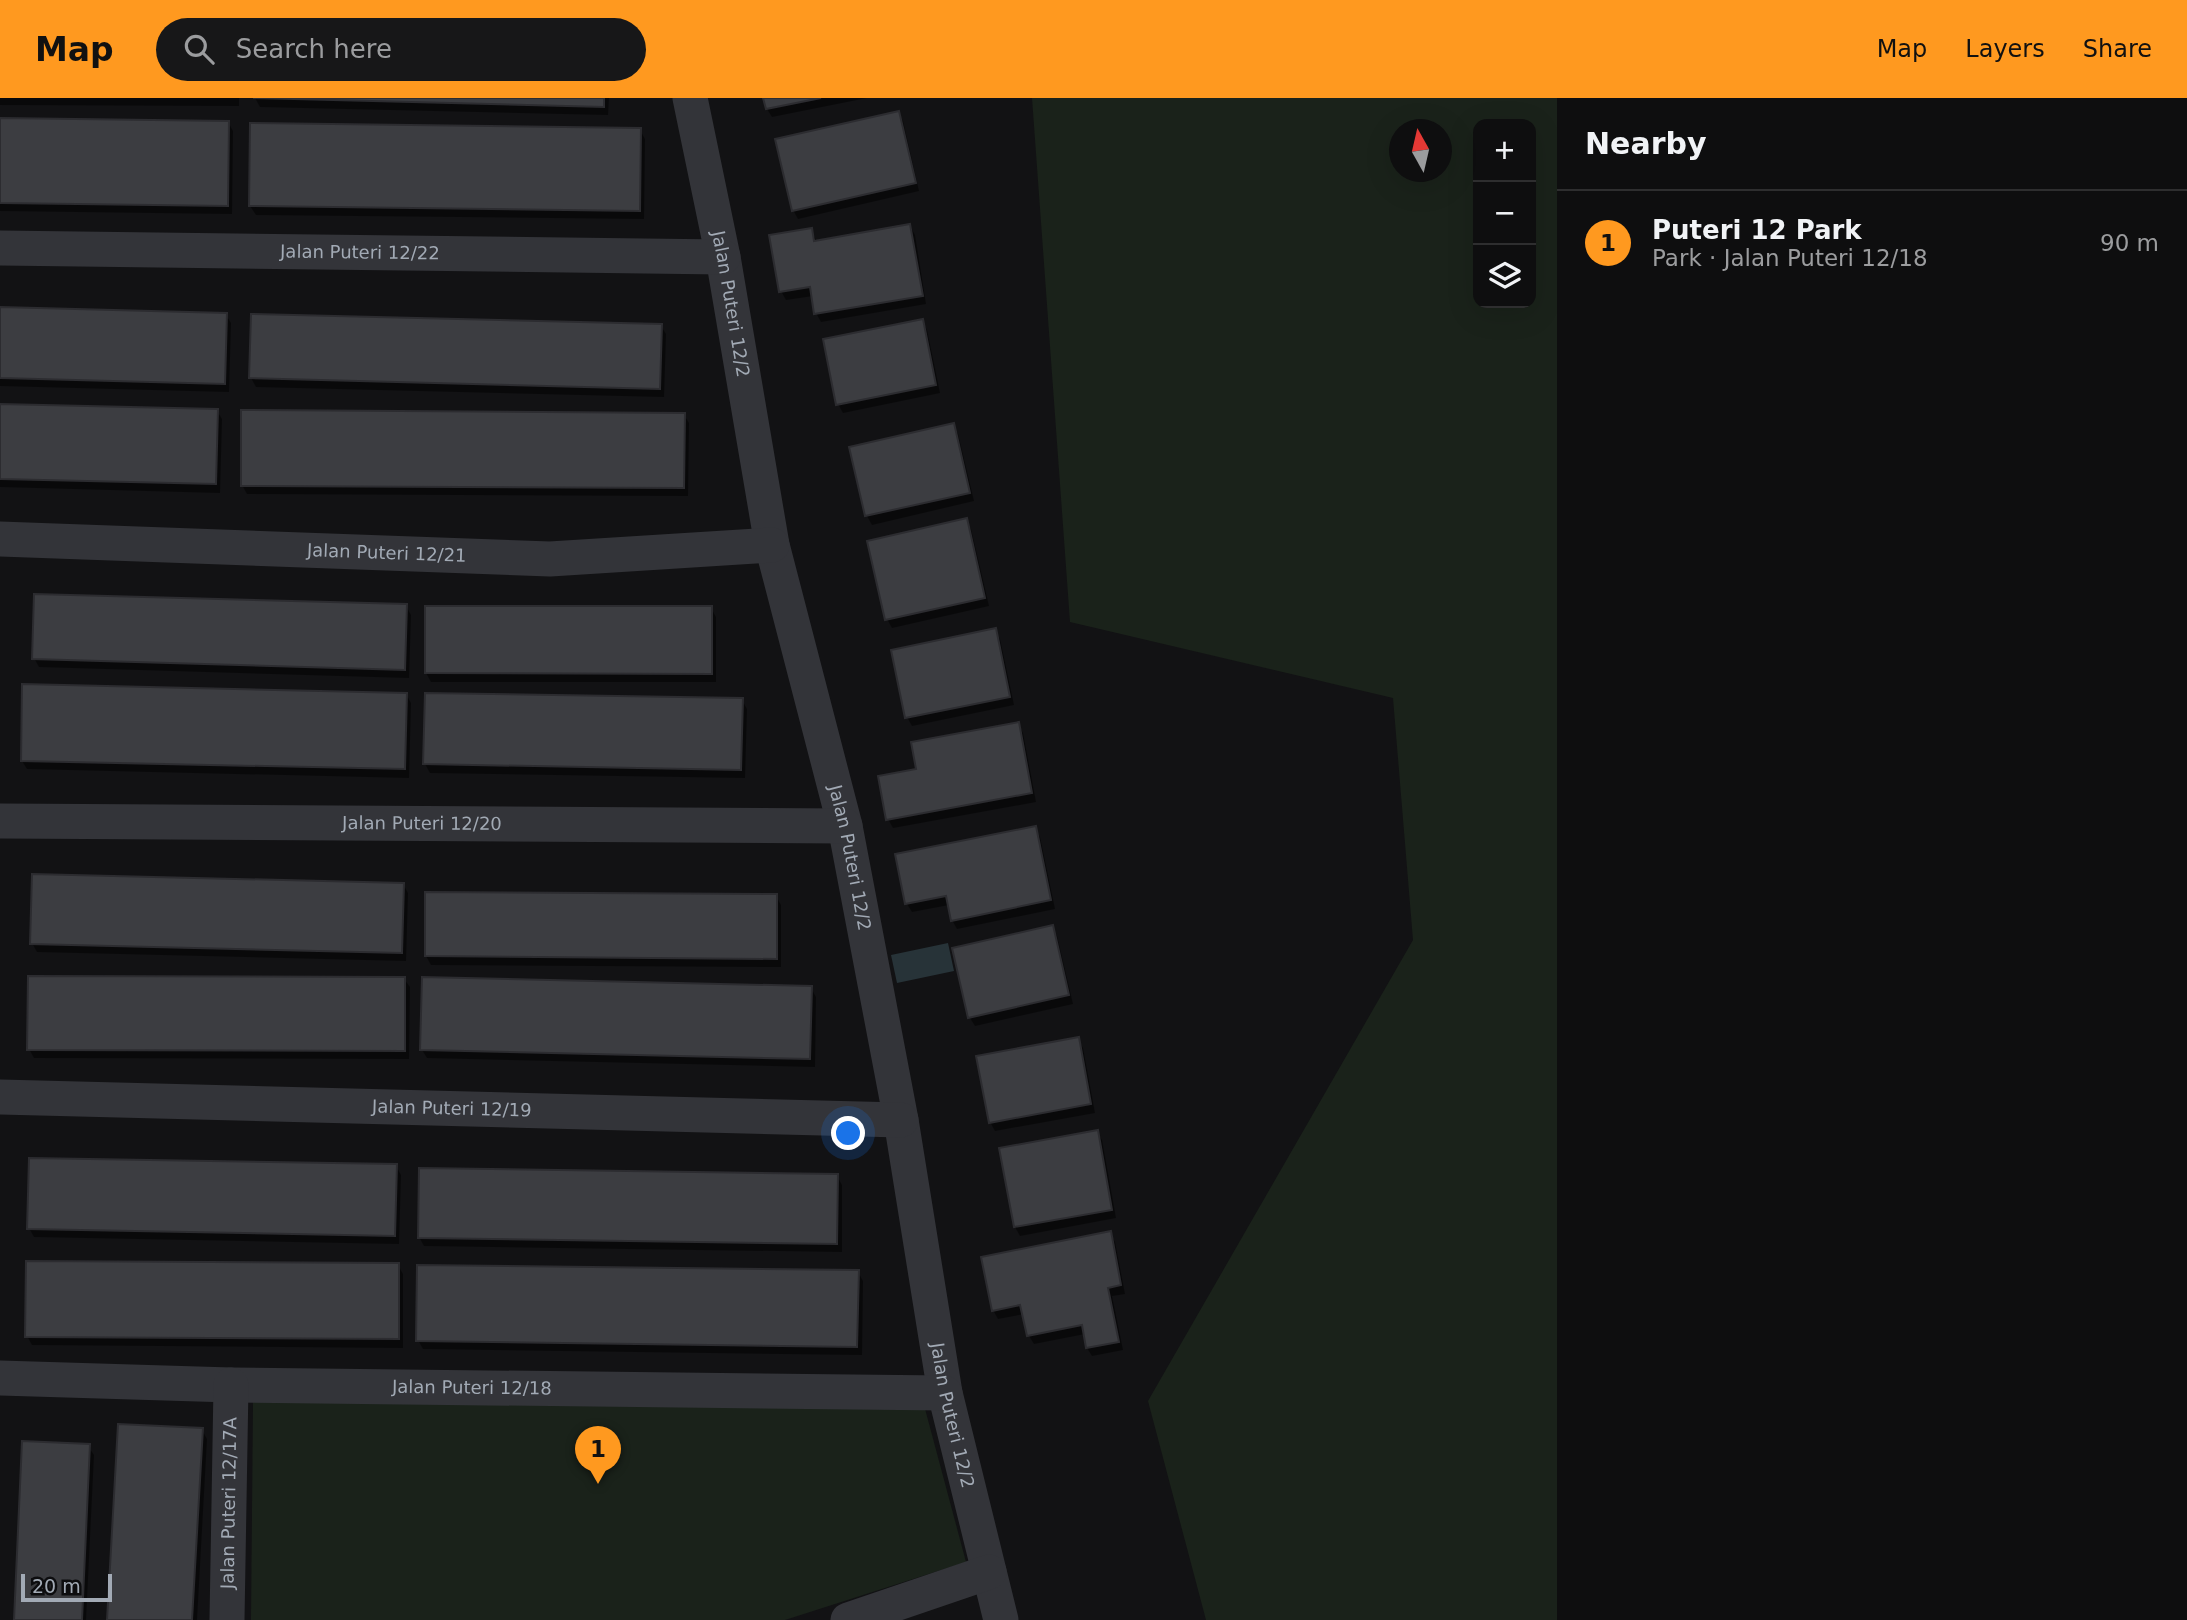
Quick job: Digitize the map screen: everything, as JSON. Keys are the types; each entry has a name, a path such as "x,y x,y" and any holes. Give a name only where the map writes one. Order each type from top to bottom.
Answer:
{"street":[{"name":"Jalan Puteri 12/2","path":"690,98 723,257 772,545 845,826 901,1120 945,1393 1002,1620"},
{"name":"Jalan Puteri 12/22","path":"0,248 723,257"},
{"name":"Jalan Puteri 12/21","path":"0,539 550,559 772,545"},
{"name":"Jalan Puteri 12/20","path":"0,821 845,826"},
{"name":"Jalan Puteri 12/19","path":"0,1097 901,1120"},
{"name":"Jalan Puteri 12/18","path":"0,1378 231,1385 945,1393"},
{"name":"Jalan Puteri 12/17A","path":"227,1620 231,1385"},
{"path":"848,1620 989,1572"}],"shaded area":[{"path":"1032,98 1557,98 1557,1620 1206,1620 1148,1401 1413,940 1393,698 1070,622"},
{"path":"948,943 954,971 897,983 891,955"},
{"path":"253,1402 924,1405 966,1562 785,1620 251,1620"}],"building":[{"path":"253,98 604,98 604,107"},
{"path":"763,98 821,98 766,109"},
{"path":"899,111 916,183 792,211 775,139"},
{"path":"0,118 229,121 228,206 0,203"},
{"path":"250,123 641,128 640,211 249,206"},
{"path":"910,224 923,296 814,314 810,287 779,292 769,235 812,228 814,241"},
{"path":"0,307 227,313 225,384 0,378"},
{"path":"251,314 662,324 660,389 249,378"},
{"path":"923,319 936,385 836,405 823,339"},
{"path":"0,404 218,409 216,484 0,479"},
{"path":"241,410 685,413 684,488 241,486"},
{"path":"954,423 970,493 865,516 849,447"},
{"path":"967,518 985,598 885,620 867,541"},
{"path":"34,594 407,604 405,670 32,659"},
{"path":"425,606 712,606 712,674 425,673"},
{"path":"996,628 1010,697 905,718 891,650"},
{"path":"22,684 407,693 405,769 21,761"},
{"path":"425,693 743,698 741,770 423,764"},
{"path":"1019,722 1032,793 886,820 878,776 916,769 911,742"},
{"path":"1036,826 1051,900 951,921 946,896 905,904 895,854"},
{"path":"32,874 404,883 402,953 30,944"},
{"path":"425,892 777,894 777,959 425,956"},
{"path":"1053,925 1069,995 968,1018 952,948"},
{"path":"28,976 405,977 405,1051 27,1050"},
{"path":"422,977 812,986 810,1059 420,1050"},
{"path":"1079,1037 1091,1104 989,1123 976,1056"},
{"path":"1098,1130 1112,1210 1014,1227 999,1148"},
{"path":"29,1158 397,1164 395,1236 27,1229"},
{"path":"419,1168 838,1174 837,1244 418,1238"},
{"path":"1111,1231 1121,1285 1108,1288 1119,1342 1086,1348 1082,1325 1027,1336 1020,1305 992,1311 981,1257"},
{"path":"26,1261 399,1263 399,1339 25,1337"},
{"path":"417,1265 859,1270 857,1347 416,1341"},
{"path":"118,1424 203,1428 192,1620 107,1620"},
{"path":"22,1441 90,1444 82,1620 14,1620"}],"place":[{"name":"Puteri 12 Park","path":"598,1484"}]}
